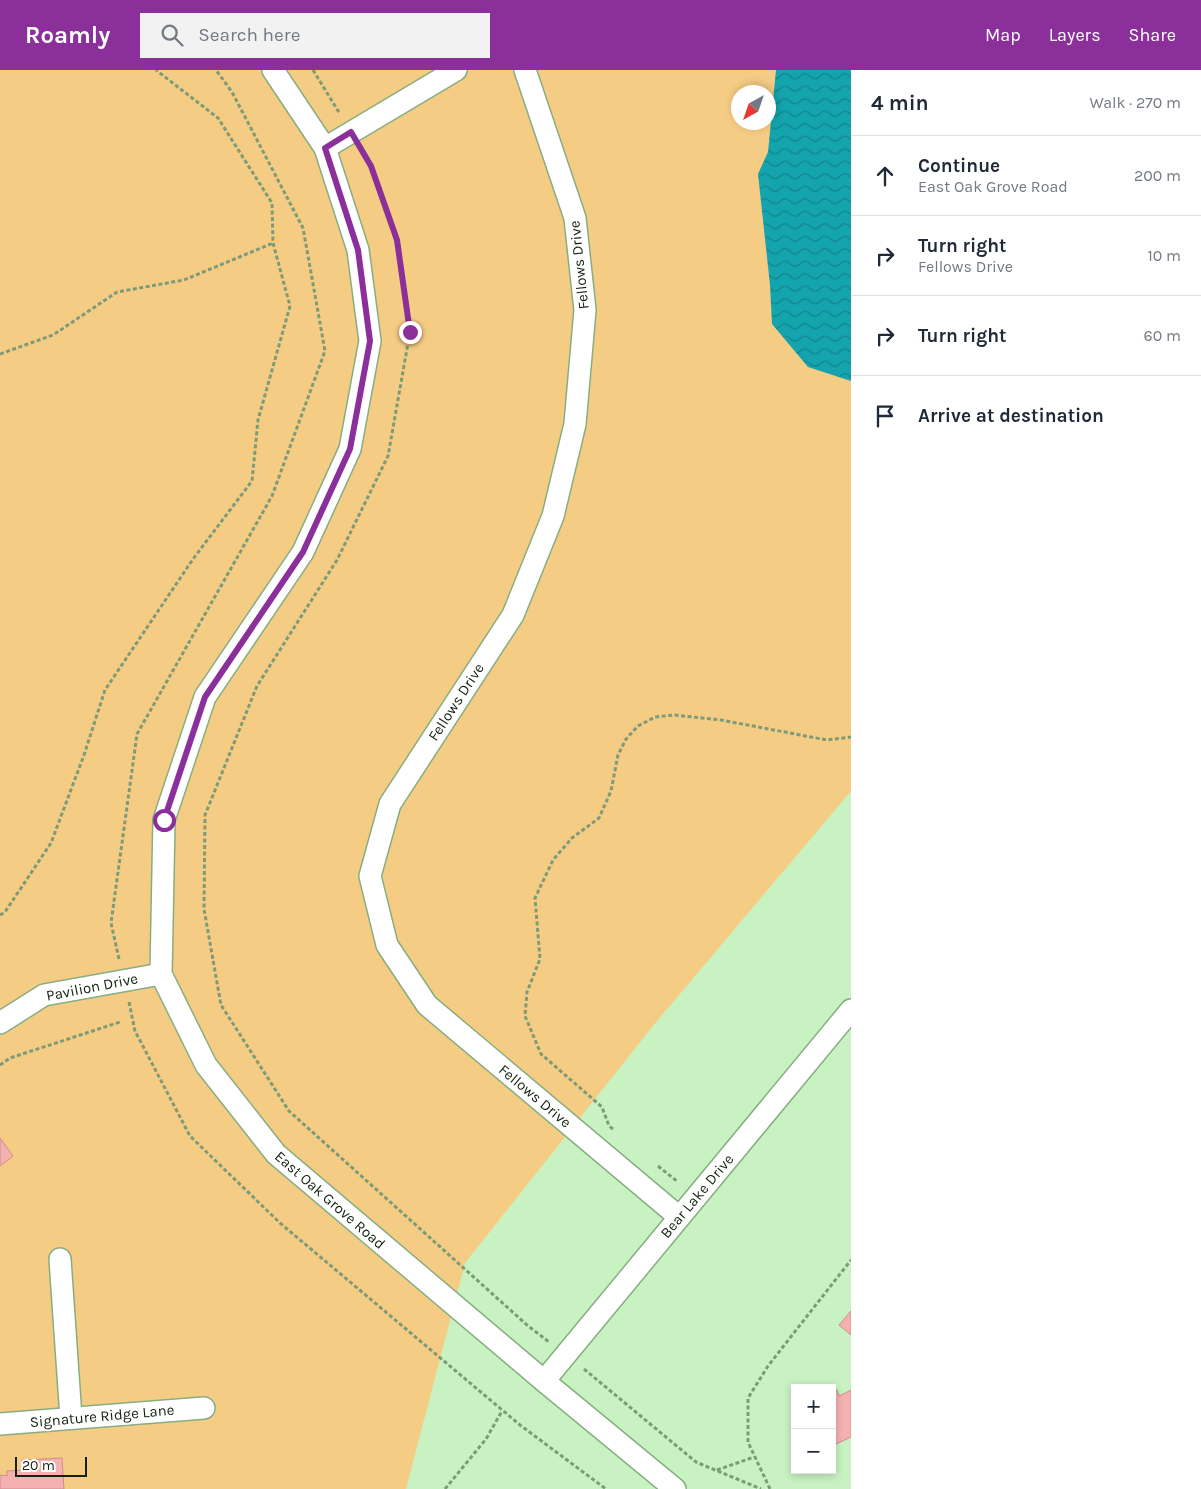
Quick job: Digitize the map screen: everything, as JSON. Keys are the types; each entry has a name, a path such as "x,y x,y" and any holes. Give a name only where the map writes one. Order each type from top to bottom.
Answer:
{"street":[{"name":"East Oak Grove Road","path":"273,70 325,148 358,250 370,341 350,449 303,552 205,697 164,820 161,974 206,1065 276,1154 544,1381 675,1489"},
{"path":"325,148 456,70"},
{"name":"Fellows Drive","path":"526,70 575,218 585,310 575,424 553,516 513,615 390,804 370,876 387,945 428,1005 679,1217"},
{"name":"Pavilion Drive","path":"0,1023 44,995 161,974"},
{"name":"Bear Lake Drive","path":"544,1381 851,1010"},
{"path":"60,1259 71,1418"},
{"name":"Signature Ridge Lane","path":"0,1424 204,1408"}],"path":[{"path":"0,915 5,912 51,843 84,755 104,690 193,559 252,481 258,420 290,306 273,243 272,203 218,118 156,70"},
{"path":"121,968 111,923 137,734 272,496 325,350 303,228 232,92 216,70"},
{"path":"313,70 371,166 397,240 410,332 388,456 337,560 258,686 205,815 204,909 221,1005 289,1111 520,1318 602,1383 696,1462 761,1489"},
{"path":"0,354 53,335 117,292 184,280 273,243"},
{"path":"614,1131 602,1107 542,1054 525,1016 527,992 540,959 535,898 553,860 572,838 599,818 611,791 618,755 626,739 638,726 655,717 674,715 721,720 828,740 851,737"},
{"path":"127,995 135,1032 190,1136 280,1224 502,1411 606,1489"},
{"path":"0,1065 10,1058 120,1022"},
{"path":"653,1163 696,1196"},
{"path":"770,1489 748,1442 748,1398 768,1366 851,1260"},
{"path":"445,1489 486,1439 502,1411"},
{"path":"716,1470 754,1457"}],"shaded area":[{"path":"0,70 851,70 851,791 652,1027 465,1263 406,1489 0,1489"}],"water":[{"path":"776,70 851,70 851,381 808,367 772,324 770,285 758,174 768,152 770,130 776,130"}],"building":[{"path":"0,1138 13,1156 0,1166"},
{"path":"851,1311 851,1335 839,1325"},
{"path":"836,1390 839,1396 851,1390 851,1437 836,1444 836,1429"},
{"path":"62,1458 64,1489 0,1489 0,1475 7,1476 7,1471 22,1470 22,1460"}],"route":[{"path":"164,820 205,697 303,552 350,449 370,341 358,250 325,148 351,132 371,166 397,240 410,332"}]}
